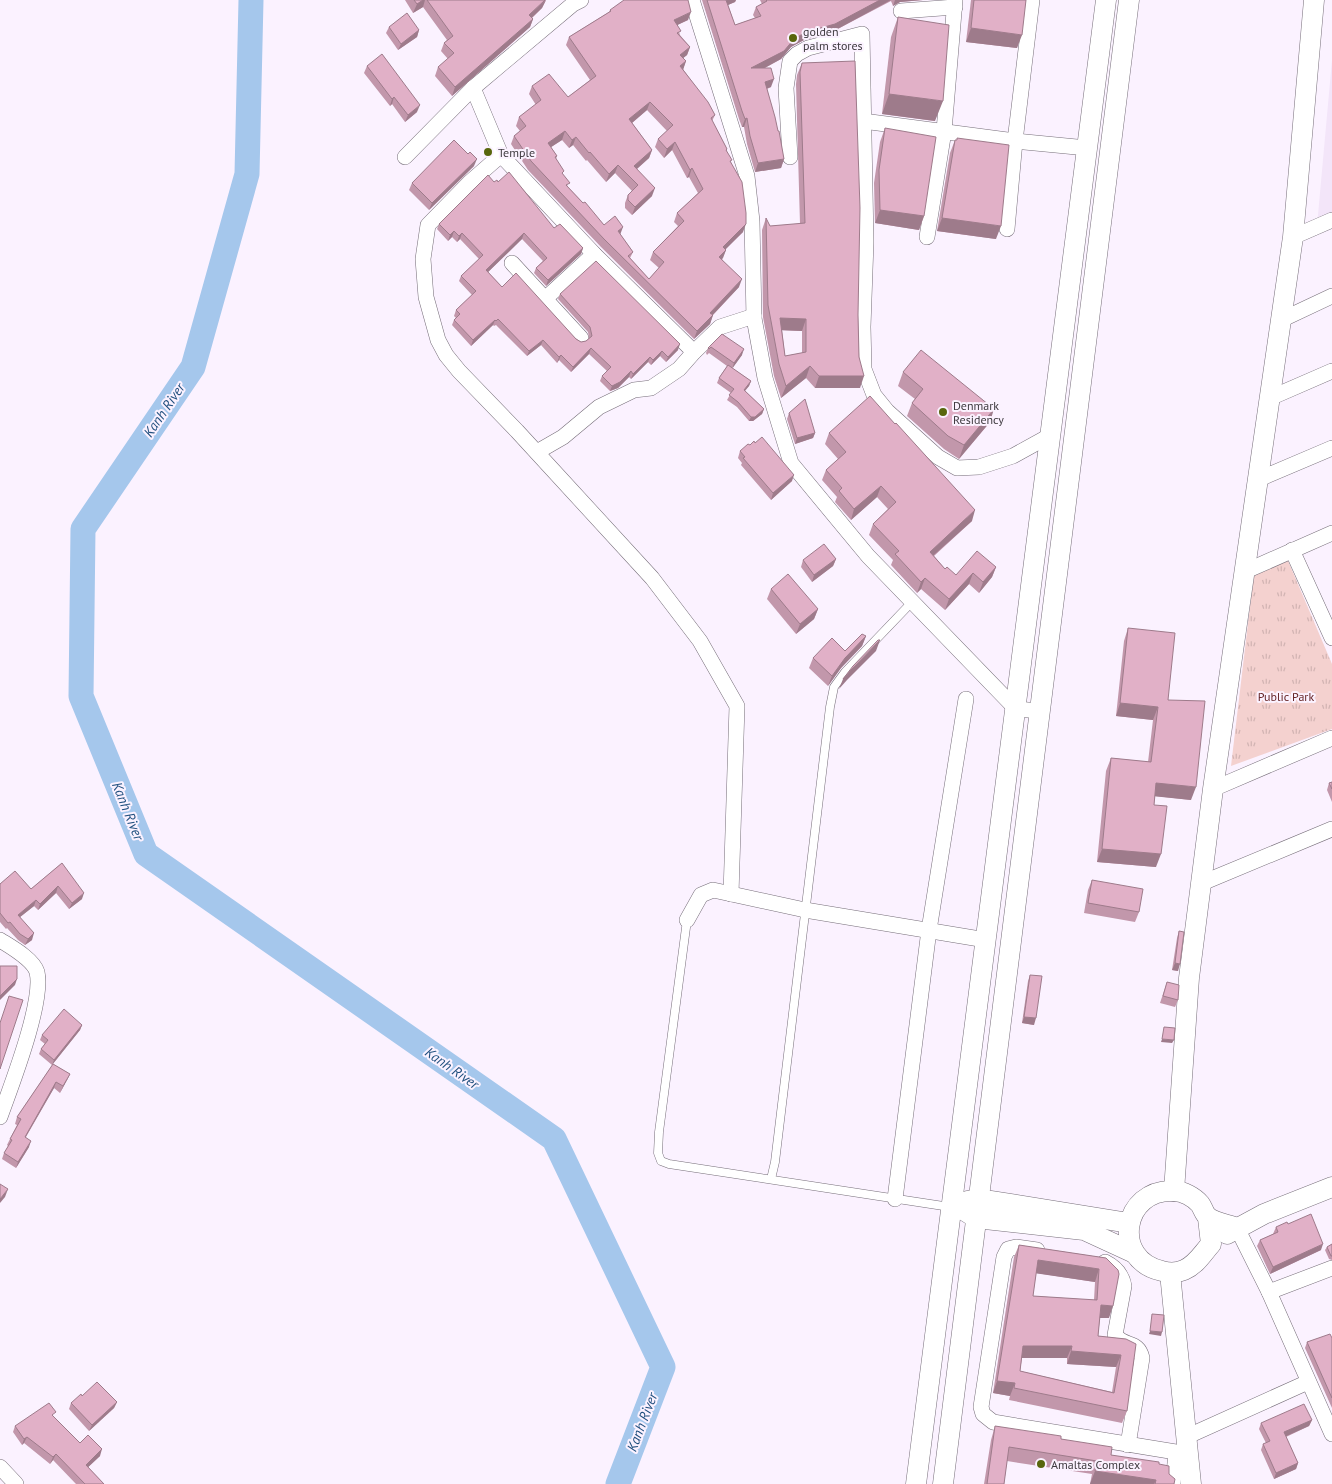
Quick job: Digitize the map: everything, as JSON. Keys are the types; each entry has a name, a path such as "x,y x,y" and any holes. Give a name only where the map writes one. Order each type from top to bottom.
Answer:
{"street":[{"path":"692,0 747,176 752,220 754,316 765,378 791,463 868,556 1016,709 1040,712"},
{"path":"1007,229 1015,141 1032,0"},
{"path":"916,1484 1106,0"},
{"path":"943,1484 1129,0"},
{"path":"1174,1191 1189,978 1213,789 1293,237 1314,0"},
{"path":"405,158 473,88 574,1"},
{"path":"901,11 955,3 944,131 927,237"},
{"path":"790,157 786,88 790,61 797,54 808,48 862,34 866,242 862,327 864,369 874,395 887,411 938,457 957,468 979,467 1013,456 1051,435"},
{"path":"473,88 501,155 594,254 694,352"},
{"path":"863,121 1015,141 1087,148"},
{"path":"501,155 469,183 428,225 423,260 426,297 438,340 446,355 459,371 537,452 652,578 700,641 737,706 731,894"},
{"path":"1293,237 1332,220"},
{"path":"546,298 594,254"},
{"path":"512,263 581,338"},
{"path":"1281,320 1332,296"},
{"path":"537,452 563,437 599,407 634,390 651,388 679,369 720,327 754,316"},
{"path":"1270,398 1332,371"},
{"path":"1259,480 1332,448"},
{"path":"1246,571 1332,533"},
{"path":"1292,550 1332,638"},
{"path":"895,1199 929,930 966,700"},
{"path":"1213,789 1332,738"},
{"path":"1202,882 1332,829"},
{"path":"687,920 701,895 713,890 805,910 986,940"},
{"path":"0,940 26,957 37,971 38,994 26,1040 0,1117"},
{"path":"1211,1244 1208,1218 1200,1204 1187,1194 1174,1191 1155,1193 1141,1201 1132,1214 1129,1223 1130,1246 1137,1258 1151,1269 1170,1273 1183,1271 1196,1263 1211,1244 1236,1228 1264,1214 1332,1187"},
{"path":"952,1205 1129,1223"},
{"path":"977,1208 1084,1230 1134,1253"},
{"path":"1208,1218 1236,1228 1269,1292 1332,1434"},
{"path":"1052,1253 1016,1247 1008,1249 1004,1258 981,1407 983,1414 993,1422 1128,1445 1183,1448 1308,1382"},
{"path":"1088,1259 1106,1262 1122,1278 1124,1286 1115,1335 1122,1342 1134,1345 1140,1350 1142,1358 1128,1445"},
{"path":"1269,1292 1331,1271"},
{"path":"1170,1273 1183,1448 1191,1484"},
{"path":"1173,1484 1183,1448"},
{"path":"0,1467 16,1484"}],"lane":[{"path":"771,1179 775,1162 830,707 834,687 845,672 913,601"},
{"path":"687,920 658,1153 661,1160 669,1164 895,1199 952,1205"}],"shaded area":[{"path":"1332,60 1332,219 1317,226"}],"green space":[{"name":"Public Park","path":"1286,556 1332,664 1332,729 1231,766 1254,573"}],"building":[{"path":"414,0 423,0 417,4"},
{"path":"427,0 545,0 529,15 533,19 455,87 438,67 454,53 444,43 453,36"},
{"path":"624,0 688,0 691,12 674,20 681,31 677,33 690,47 680,55 686,61 680,66 708,102 715,115 711,118 732,160 730,161 742,182 746,224 723,247 726,250 719,257 742,279 710,313 713,315 697,331 604,239 531,161 514,136 526,126 519,117 541,100 532,86 549,74 568,97 596,76 569,37","holes":["650,102 673,125 658,139 667,149 675,142 703,189 677,213 684,221 653,252 664,262 649,279 628,256 633,252 618,231 623,227 615,216 604,225 585,202 583,203 566,185 570,183 562,173 564,171 548,143 565,131 572,140 576,137 609,174 618,165 638,185 628,195 628,200 635,207 655,188 634,166 652,150 629,119"]},
{"path":"707,0 726,0 735,25 761,16 756,7 766,0 880,0 835,24 806,32 794,39 784,51 751,68 771,68 774,79 765,82 779,131 784,159 758,163 747,118 745,119 742,111"},
{"path":"974,0 1026,0 1022,35 971,28"},
{"path":"407,13 419,30 401,44 389,27"},
{"path":"898,17 949,25 943,101 889,94"},
{"path":"382,54 420,105 408,115 394,97 392,99 367,66"},
{"path":"855,61 860,208 859,357 864,376 819,376 810,366 786,386 779,364 768,305 766,218 770,226 805,223 800,72 802,63","holes":["780,318 806,319 806,352 785,356"]},
{"path":"885,128 936,137 924,216 880,210 879,170"},
{"path":"957,138 1009,145 1001,226 942,218 955,140"},
{"path":"454,140 468,154 470,152 477,159 432,203 412,183"},
{"path":"509,172 554,228 560,224 583,248 548,280 536,268 547,258 524,233 486,270 502,287 516,273 576,339 581,342 586,341 592,336 590,327 560,294 596,261 680,344 668,357 662,351 653,360 650,357 633,374 631,371 620,382 612,386 602,376 611,367 591,348 573,367 561,355 559,357 543,340 529,351 498,319 473,340 454,320 460,314 456,310 476,291 461,276 483,255 462,233 459,236 454,231 450,235 439,224 488,175 494,182 497,180 498,182"},
{"path":"722,334 744,349 734,363 711,347 708,348"},
{"path":"921,350 994,409 964,445 948,436 912,403 923,389 903,372"},
{"path":"728,365 751,381 744,390 764,409 755,417 751,417 729,395 734,389 719,378"},
{"path":"870,396 975,510 930,552 945,569 947,567 956,575 977,551 996,567 983,582 973,573 949,599 925,578 921,582 895,554 899,551 873,524 896,502 881,486 854,509 839,491 842,488 826,470 846,452 829,433"},
{"path":"805,399 815,433 797,438 789,413"},
{"path":"762,437 794,475 773,493 743,458 745,457 740,451 748,444 750,445 754,441 755,443"},
{"path":"824,544 836,559 814,575 803,560"},
{"path":"788,574 818,609 800,624 771,589"},
{"path":"1128,628 1175,633 1168,700 1205,701 1196,787 1156,783 1154,805 1167,806 1161,854 1102,849 1111,758 1151,762 1158,707 1120,703"},
{"path":"862,634 866,636 845,658 832,676 813,658 832,638 845,651"},
{"path":"880,640 843,679 853,666"},
{"path":"62,863 84,893 72,903 58,886 40,904 36,900 18,915 34,933 28,939 20,934 10,922 8,923 0,913 0,884 15,871 31,889"},
{"path":"1092,880 1143,889 1139,912 1088,903"},
{"path":"1179,931 1184,932 1180,964 1175,963"},
{"path":"0,966 17,966 17,979 0,996"},
{"path":"1030,975 1042,976 1036,1018 1024,1017"},
{"path":"1167,982 1179,985 1178,1000 1163,996"},
{"path":"9,996 23,1000 0,1069 0,1023"},
{"path":"64,1009 82,1025 54,1060 41,1049 48,1040 42,1035"},
{"path":"1164,1027 1175,1028 1174,1040 1162,1039"},
{"path":"53,1064 70,1074 63,1086 56,1082 25,1137 31,1141 18,1162 4,1153 21,1119 17,1117"},
{"path":"0,1184 8,1189 0,1199"},
{"path":"1311,1214 1323,1244 1273,1267 1260,1240 1278,1232 1276,1227"},
{"path":"1332,1244 1332,1256 1331,1256 1327,1247"},
{"path":"1019,1245 1106,1258 1118,1270 1119,1274 1113,1306 1101,1305 1098,1336 1126,1339 1136,1344 1127,1411 1014,1388 1015,1383 997,1381","holes":["1038,1260 1099,1269 1097,1300 1033,1296","1023,1346 1072,1346 1071,1351 1121,1355 1114,1393 1020,1371"]},
{"path":"1152,1314 1164,1315 1162,1332 1150,1331"},
{"path":"1330,1334 1332,1338 1332,1398 1307,1342"},
{"path":"97,1382 117,1402 92,1425 71,1403"},
{"path":"49,1403 56,1412 52,1415 80,1443 88,1435 102,1449 86,1465 104,1484 85,1484 56,1454 53,1457 27,1437 24,1439 15,1426"},
{"path":"1304,1404 1312,1420 1284,1432 1298,1463 1276,1473 1263,1444 1270,1441 1261,1423"},
{"path":"995,1426 1061,1436 1061,1439 1112,1447 1111,1455 1159,1462 1159,1464 1169,1466 1169,1474 1175,1479 1174,1484 1155,1484 1156,1480 1095,1471 1097,1461 1009,1447 1004,1484 987,1484"}],"waterway":[{"name":"Kanh River","path":"251,0 247,174 193,367 83,529 81,696 146,854 554,1139 663,1367 618,1484"}],"place":[{"name":"golden palm stores","path":"793,38"},
{"name":"Temple","path":"488,152"},
{"name":"Denmark Residency","path":"943,412"},
{"name":"Amaltas Complex","path":"1041,1464"}]}
